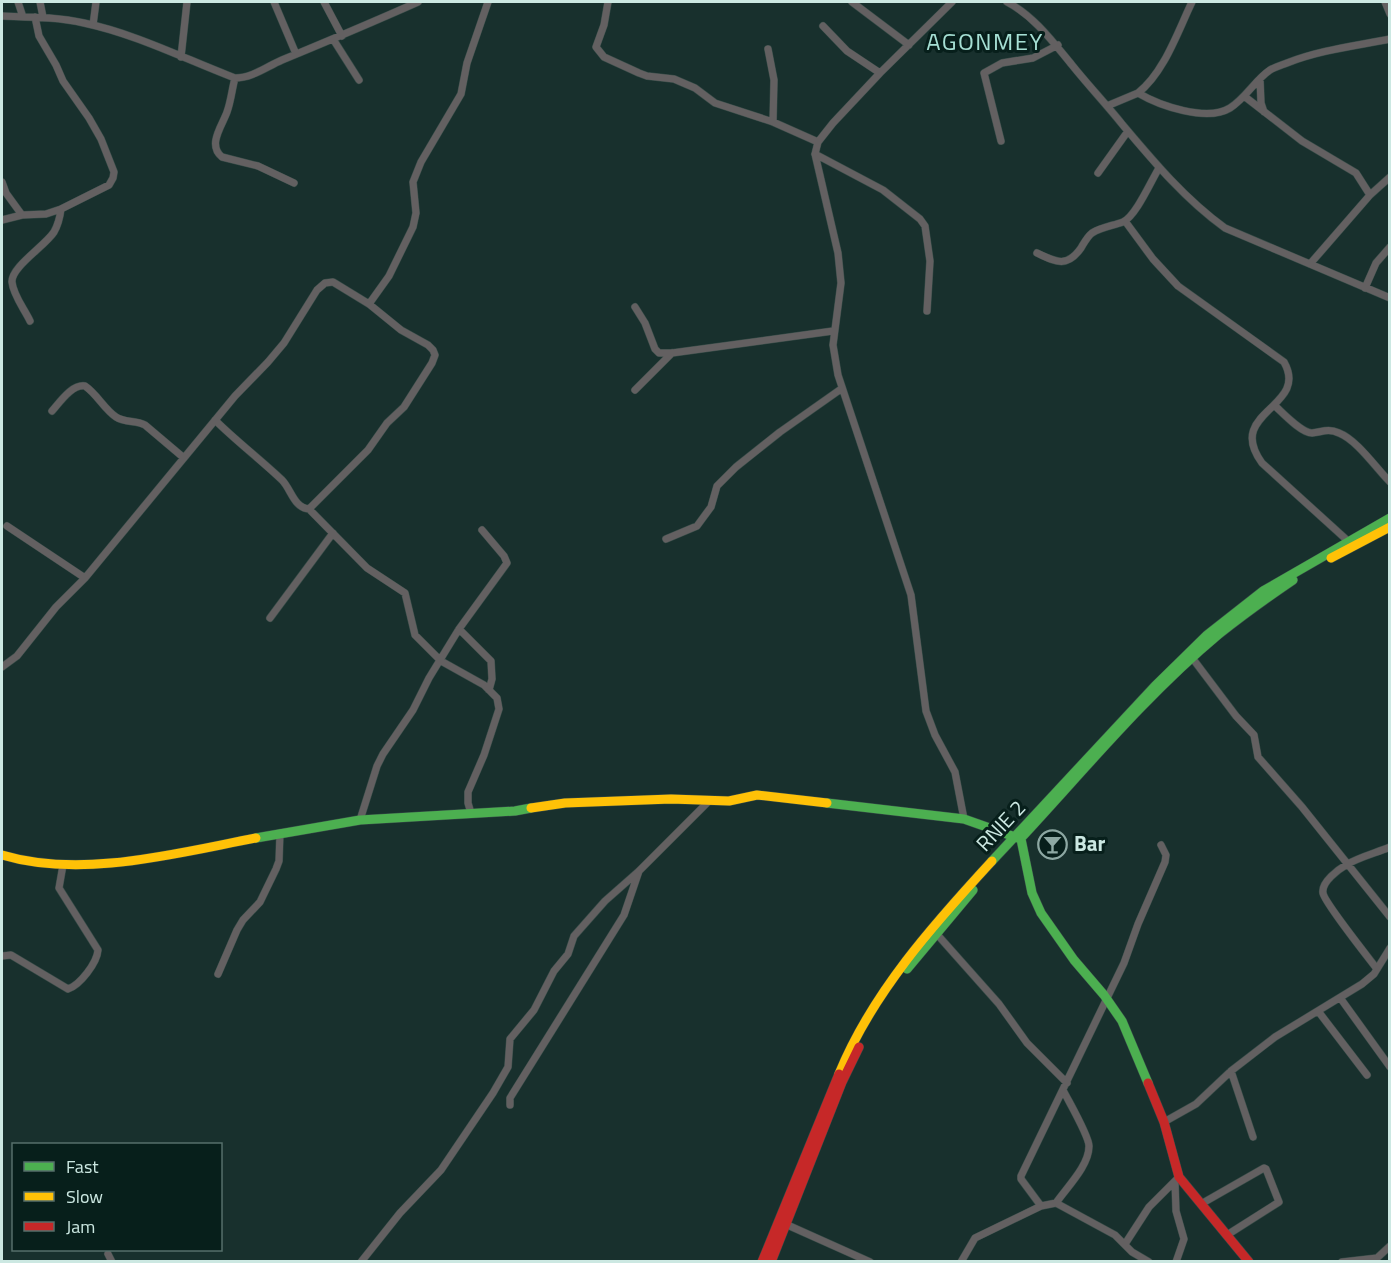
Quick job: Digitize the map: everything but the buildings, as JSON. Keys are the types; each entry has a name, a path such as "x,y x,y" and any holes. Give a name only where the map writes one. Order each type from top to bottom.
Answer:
{"main road":[{"name":"RNIE 2","path":"762,1262 782,1223 850,1049 893,977 1018,838 1190,656 1263,591 1389,518"},
{"path":"1190,656 1278,589 1389,527"},
{"path":"2,855 15,859 63,865 130,861 360,820 515,811 566,803 671,799 729,801 757,795 964,819 1018,838 1032,893 1041,913 1074,960 1107,999 1122,1021 1164,1122 1177,1179 1249,1262"},
{"path":"771,1262 782,1223"}],"street":[{"path":"18,2 23,17"},
{"path":"40,2 43,17"},
{"path":"93,25 96,2"},
{"path":"181,57 187,2"},
{"path":"274,2 296,54"},
{"path":"324,2 342,36"},
{"path":"2,16 43,17 93,25 235,78 251,75 418,2"},
{"path":"369,304 397,262 412,227 416,213 413,182 421,162 461,93 467,63 488,2"},
{"path":"608,2 604,25 596,47 604,57 646,76 674,79 700,92 715,103 773,122 818,142"},
{"path":"852,2 909,45"},
{"path":"952,2 880,72 818,142 815,154 838,253 841,284 833,331 835,359 841,389 912,595 926,711 935,735 955,772 964,819"},
{"path":"1007,2 1018,7 1058,45 1071,65 1159,168 1202,212 1225,228 1389,298"},
{"path":"1107,106 1138,93 1148,86 1169,51 1192,2"},
{"path":"1385,2 1389,14"},
{"path":"2,220 22,215 46,214 61,209 109,185 114,172 101,138 69,92 43,44 35,17"},
{"path":"823,26 847,51 880,72"},
{"path":"333,39 359,80"},
{"path":"1138,93 1149,99 1206,114 1229,108 1270,70 1302,56 1389,39"},
{"path":"1001,141 984,73 1002,63 1033,58 1058,45"},
{"path":"768,49 774,80 773,122"},
{"path":"235,78 227,112 216,138 218,154 222,158 258,166 294,183"},
{"path":"1260,79 1261,103 1264,112"},
{"path":"1244,96 1302,141 1356,173 1370,195"},
{"path":"1098,173 1128,131"},
{"path":"815,154 883,190 926,226 930,261 927,311"},
{"path":"1037,253 1057,262 1063,262 1073,257 1091,234 1125,221 1139,203 1159,168"},
{"path":"1310,264 1370,195 1389,177"},
{"path":"2,182 6,194 22,215"},
{"path":"30,321 12,285 12,278 14,272 54,231 61,209"},
{"path":"1125,221 1153,259 1178,286 1284,362 1290,372 1288,388 1256,425 1251,439 1254,451 1270,470 1348,541"},
{"path":"1365,288 1376,263 1389,247"},
{"path":"2,667 17,656 56,607 85,578 215,420 284,343 311,299 325,283 333,282 369,304 395,326 428,345 435,355 404,407 387,423 368,450 309,509"},
{"path":"635,307 659,353 833,331"},
{"path":"635,390 672,353"},
{"path":"52,411 75,388 80,385 85,386 119,420 145,425 184,458"},
{"path":"666,539 697,526 711,507 717,486 749,455 841,389"},
{"path":"1274,405 1304,431 1313,433 1331,430 1348,437 1389,482"},
{"path":"215,420 233,439 282,480 293,498 302,507 309,509 367,568 405,593 415,635 441,661 489,690 497,698 499,709 484,755 468,792 471,813"},
{"path":"7,526 85,578"},
{"path":"360,820 383,754 413,710 429,678 459,629 507,563 504,556 482,530"},
{"path":"270,618 333,533"},
{"path":"459,629 491,661 492,679 489,690"},
{"path":"1190,656 1236,716 1254,735 1258,757 1302,807 1389,917"},
{"path":"361,1262 400,1213 441,1170 494,1093 508,1066 510,1039 534,1010 554,971 568,954 574,936 605,901 639,871 710,800"},
{"path":"218,974 237,930 260,902 276,869 279,861 280,833"},
{"path":"1041,1206 1021,1179 1124,963 1165,862 1166,855 1161,845"},
{"path":"1377,969 1323,893 1325,885 1347,864 1389,846"},
{"path":"2,956 11,955 68,989 73,987 95,961 98,950 59,888 63,865"},
{"path":"510,1105 510,1098 624,915 639,871"},
{"path":"934,930 999,1004 1027,1043 1067,1083"},
{"path":"1164,1122 1196,1104 1231,1071 1275,1037 1341,999 1362,984 1377,969 1389,948"},
{"path":"1341,999 1389,1067"},
{"path":"1318,1011 1367,1075"},
{"path":"1231,1071 1253,1137"},
{"path":"1056,1203 1084,1164 1088,1156 1089,1144 1063,1090"},
{"path":"1201,1204 1264,1168 1266,1169 1279,1202 1227,1235"},
{"path":"1125,1244 1149,1207 1177,1179"},
{"path":"1176,1262 1184,1239 1176,1210 1177,1179"},
{"path":"961,1262 975,1238 1041,1206 1056,1203 1115,1235 1132,1252 1149,1262"},
{"path":"782,1223 870,1262"},
{"path":"1342,1262 1377,1260 1389,1246"},
{"path":"108,1254 112,1262"}],"traffic: fast":[{"path":"992,861 1155,686 1207,635 1263,591 1390,518"},
{"path":"1021,838 1117,733 1192,657 1219,634 1293,580"},
{"path":"827,803 964,819 1021,839 1032,893 1041,913 1074,960 1104,995 1122,1021 1148,1083"},
{"path":"256,838 360,820 515,811 531,808"},
{"path":"907,969 973,890"}],"traffic: slow":[{"path":"1331,558 1390,527"},
{"path":"531,808 565,803 671,799 729,801 757,795 827,803"},
{"path":"2,855 33,862 64,865 97,864 162,856 256,838"},
{"path":"839,1074 869,1015 906,961 948,909 992,861"}],"traffic: jam":[{"path":"771,1262 842,1082 859,1047"},
{"path":"762,1262 839,1074"},
{"path":"1148,1083 1164,1122 1179,1177 1249,1262"}],"place":[{"name":"Bar","path":"1053,844"}],"district":[{"name":"AGONMEY","path":"985,42"}]}
